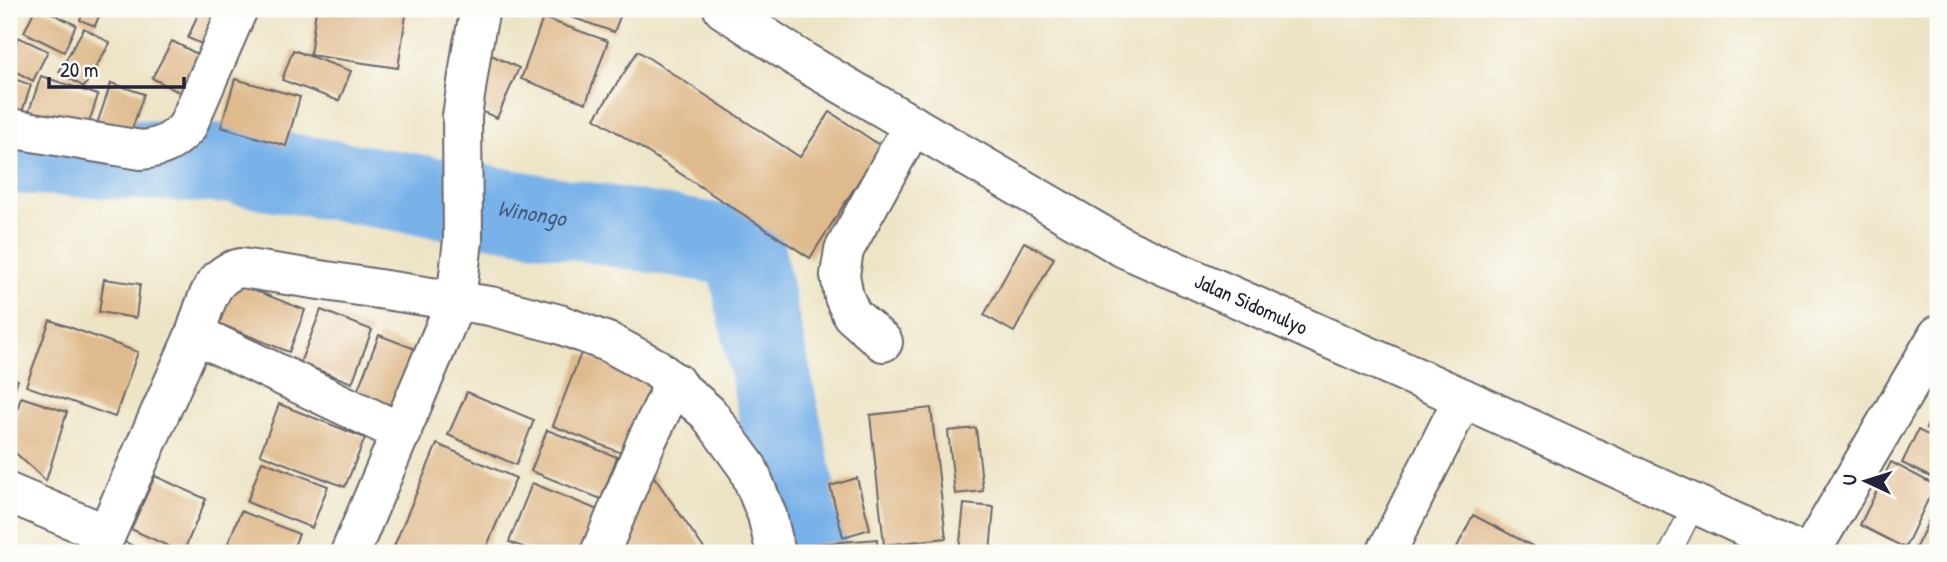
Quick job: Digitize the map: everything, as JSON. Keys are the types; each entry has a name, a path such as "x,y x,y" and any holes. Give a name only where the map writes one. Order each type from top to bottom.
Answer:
{"street":[{"path":"9,128 141,150 161,148 187,127 238,9"},
{"path":"350,553 456,301 463,240 462,116 480,9"},
{"name":"Jalan Sidomulyo","path":"723,9 804,62 1124,248 1463,398 1802,553"},
{"path":"883,342 852,314 844,298 840,275 844,250 913,125"},
{"path":"9,493 102,544 195,334 213,285 224,274 241,268 523,313 598,338 656,368 708,413 748,468 767,515 776,553"},
{"path":"195,334 402,433"},
{"path":"1810,553 1938,335"},
{"path":"600,553 646,440 675,382"},
{"path":"1386,553 1463,398"}],"lane":[{"path":"1670,553 1693,505"}],"building":[{"path":"35,9 43,9 76,25 64,52 24,32"},
{"path":"84,9 102,9 95,26 80,20"},
{"path":"200,9 227,9 211,48 188,38"},
{"path":"316,9 407,9 398,68 310,55"},
{"path":"548,9 623,9 614,32"},
{"path":"543,18 608,41 586,103 521,79"},
{"path":"84,28 110,43 84,87 59,72"},
{"path":"18,37 48,51 33,81 9,68 9,57"},
{"path":"172,41 211,61 192,99 152,78"},
{"path":"293,50 351,71 339,101 282,80"},
{"path":"638,51 800,157 830,112 881,146 810,258 595,118"},
{"path":"489,54 519,68 497,118 467,105"},
{"path":"41,76 98,95 84,138 26,120"},
{"path":"9,77 31,85 19,121 9,118"},
{"path":"235,79 300,97 286,146 221,127"},
{"path":"111,83 144,94 130,135 97,124"},
{"path":"1024,242 1054,258 1014,332 984,315"},
{"path":"104,279 140,284 136,318 99,312"},
{"path":"231,281 305,310 289,352 215,322"},
{"path":"321,310 372,330 352,383 300,363"},
{"path":"50,320 138,352 115,417 26,386"},
{"path":"379,335 415,349 393,406 357,392"},
{"path":"581,353 653,381 624,454 553,426"},
{"path":"9,377 18,380 9,404"},
{"path":"467,392 534,420 516,465 448,435"},
{"path":"21,397 67,412 46,481 9,447 9,438"},
{"path":"1938,403 1938,435 1926,429"},
{"path":"279,404 365,438 345,487 260,454"},
{"path":"931,408 946,538 884,545 870,415"},
{"path":"976,428 983,491 955,494 948,431"},
{"path":"547,430 617,457 601,499 531,471"},
{"path":"1918,430 1938,440 1938,481 1902,463"},
{"path":"437,444 516,478 484,553 391,553"},
{"path":"641,458 707,553 604,553"},
{"path":"262,461 328,486 312,528 247,502"},
{"path":"1891,462 1935,485 1905,548 1860,525"},
{"path":"155,476 206,499 183,553 131,529"},
{"path":"857,478 870,529 843,537 830,486"},
{"path":"532,483 598,510 581,553 539,553 509,542"},
{"path":"1938,502 1938,553 1923,553 1915,549"},
{"path":"964,504 994,507 990,553 959,553"},
{"path":"241,511 299,534 291,553 224,553"},
{"path":"1473,515 1536,548 1533,553 1454,553"},
{"path":"877,539 878,553 817,553 817,544"},
{"path":"121,540 147,553 114,553"},
{"path":"9,546 25,553 9,553"},
{"path":"507,547 523,553 505,553"}],"waterway":[{"name":"Winongo","path":"9,154 234,164 744,248 808,553"}]}
